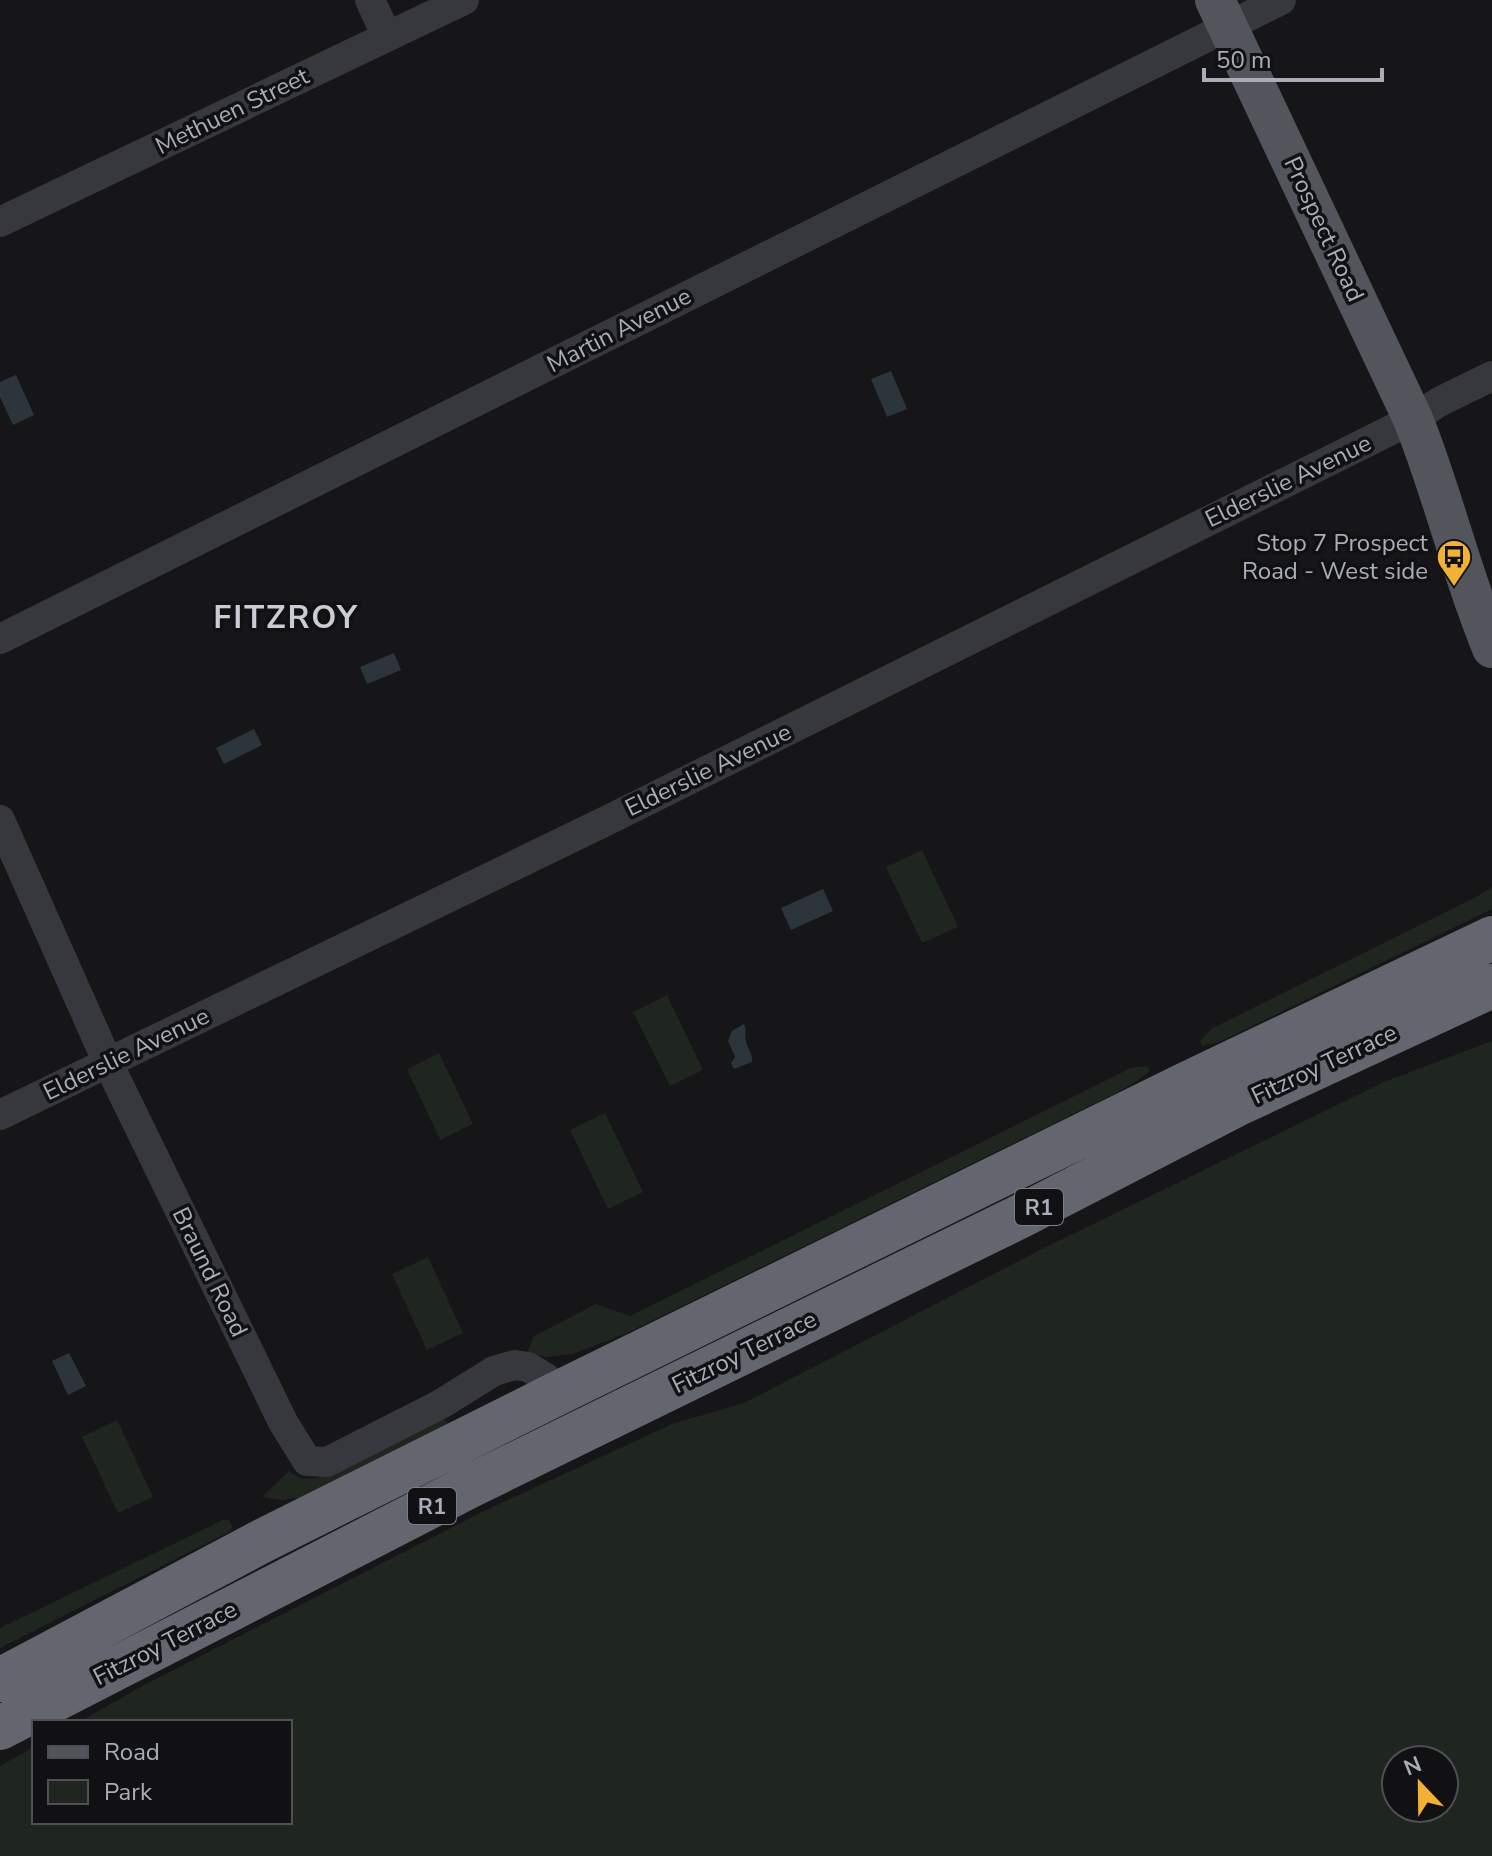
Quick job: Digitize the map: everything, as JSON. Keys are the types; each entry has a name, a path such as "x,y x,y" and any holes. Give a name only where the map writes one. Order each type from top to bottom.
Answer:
{"highway":[{"name":"Fitzroy Terrace","path":"0,1680 264,1540 554,1395 1184,1085 1491,938"},
{"name":"Fitzroy Terrace","path":"0,1728 470,1486 1025,1214 1240,1103 1492,986"},
{"path":"1184,1085 1240,1103"},
{"path":"772,1287 846,1272 1004,1194 1017,1201 1025,1214"},
{"path":"554,1395 565,1402 584,1404 659,1368 725,1361"},
{"path":"264,1540 277,1550 294,1551 387,1505 470,1486"}],"main road":[{"name":"Prospect Road","path":"1221,13 1413,419 1430,460 1479,617 1492,648"},
{"name":"Prospect Road","path":"1430,460 1492,576"}],"street":[{"path":"370,0 387,36"},
{"name":"Methuen Street","path":"0,222 464,0"},
{"name":"Martin Avenue","path":"3,638 1221,13 1281,0"},
{"name":"Elderslie Avenue","path":"0,1115 623,813 1413,419 1439,402 1492,376"},
{"name":"Braund Road","path":"0,820 108,1063 283,1422 307,1461 327,1462 441,1404 494,1371 515,1365 528,1367 546,1378 554,1395"}],"green space":[{"path":"922,850 958,927 922,943 886,867"},
{"path":"1492,886 1492,909 1219,1042 1202,1046 1200,1041 1211,1029 1472,899"},
{"path":"667,995 703,1070 670,1086 633,1012"},
{"path":"1492,1041 1492,1856 0,1856 0,1766 32,1748 32,1824 292,1824 292,1720 83,1720 144,1685 484,1511 672,1424 744,1403 1042,1249 1384,1082"},
{"path":"439,1053 473,1124 440,1140 407,1069"},
{"path":"1147,1066 1150,1071 1114,1094 625,1334 573,1354 545,1357 527,1352 534,1336 596,1304 630,1316 1131,1068"},
{"path":"605,1113 643,1192 608,1209 570,1130"},
{"path":"428,1257 463,1333 427,1350 392,1274"},
{"path":"442,1415 449,1424 299,1498 282,1500 262,1497 289,1471 310,1479 332,1473"},
{"path":"117,1420 153,1497 118,1513 82,1437"},
{"path":"223,1520 229,1520 233,1528 229,1532 0,1648 0,1628"}],"shaded area":[{"path":"891,371 907,409 887,417 871,379"},
{"path":"16,375 34,415 13,425 0,397 0,382"},
{"path":"394,653 401,670 367,684 360,667"},
{"path":"254,729 262,745 224,764 216,748"},
{"path":"823,889 833,911 791,930 781,908"},
{"path":"744,1024 752,1062 734,1069 731,1063 735,1057 728,1041 732,1031"},
{"path":"69,1353 86,1386 68,1395 52,1361"}],"place":[{"name":"Stop 7 Prospect Road - West side","path":"1454,588"}],"district":[{"name":"FITZROY","path":"286,617"}]}
